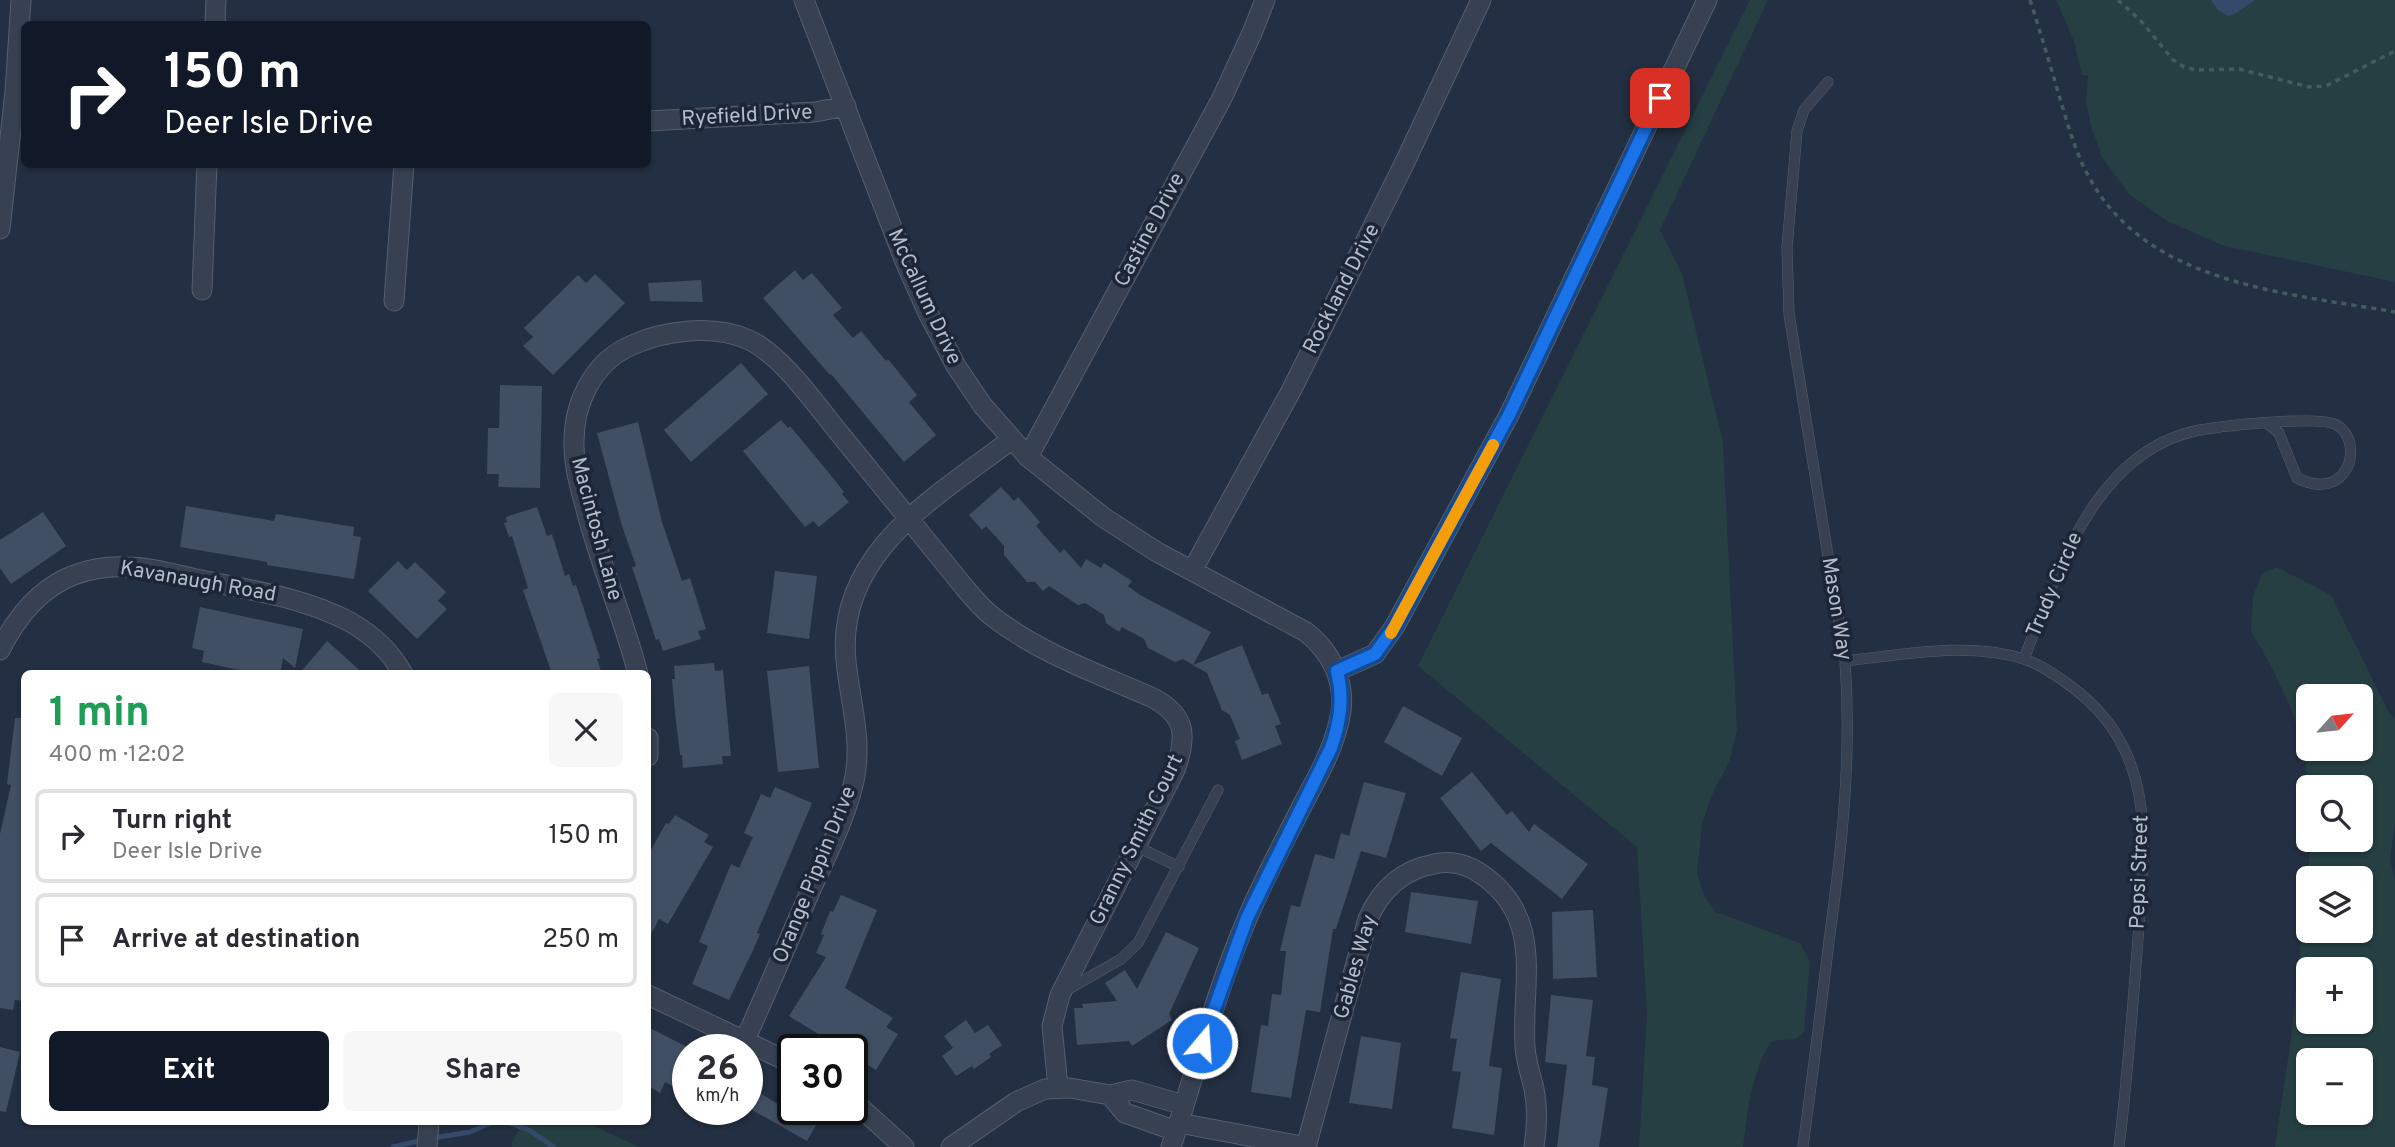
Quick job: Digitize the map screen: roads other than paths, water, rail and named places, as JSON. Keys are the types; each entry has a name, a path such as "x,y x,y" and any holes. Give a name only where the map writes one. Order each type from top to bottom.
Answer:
{"street":[{"path":"0,229 21,0"},
{"path":"215,21 216,0"},
{"name":"McCallum Drive","path":"804,0 906,264 928,313 968,384 1028,457 1103,517 1192,572 1306,632 1321,646 1337,671"},
{"name":"Castine Drive","path":"1028,457 1222,98 1265,0"},
{"name":"Rockland Drive","path":"1192,572 1291,391 1405,162 1480,0"},
{"path":"1178,1126 1212,1011 1247,918 1320,772 1337,731 1342,700 1337,671 1375,654 1395,626 1509,415 1707,0"},
{"name":"Ryefield Drive","path":"651,121 802,113 846,106"},
{"path":"202,290 207,168"},
{"path":"394,301 404,168"},
{"name":"Macintosh Lane","path":"637,670 591,530 579,486 573,444 576,416 586,388 601,367 625,348 637,342 687,332 721,332 756,344 802,387 909,518"},
{"name":"Orange Pippin Drive","path":"748,1034 826,856 853,784 857,736 845,640 858,584 878,551 909,518 1012,439"},
{"name":"Granny Smith Court","path":"909,518 979,605 994,618 1071,662 1153,698 1174,712 1182,729 1183,748 1174,770 1062,992 1052,1026 1058,1087"},
{"name":"Kavanaugh Road","path":"0,650 27,609 50,589 86,572 126,566 291,598 317,607 352,623 370,636 400,670"},
{"name":"Gables Way","path":"1307,1147 1368,919 1376,901 1385,888 1401,876 1425,865 1442,862 1473,868 1490,880 1504,895 1522,928 1527,953 1525,1050 1538,1113 1534,1147"},
{"path":"651,997 731,1034"},
{"path":"951,1147 1016,1102 1058,1087 1110,1095 1132,1090 1178,1126"},
{"path":"1110,1095 1125,1113 1178,1126 1307,1147"},
{"path":"868,1114 904,1147"},
{"path":"427,1147 429,1125"}],"lane":[{"name":"Mason Way","path":"1803,1147 1843,835 1848,777 1848,705 1845,661 1789,314 1787,247 1797,131 1804,110 1828,82"},
{"name":"Trudy Circle","path":"2024,659 2072,540 2102,495 2125,470 2166,440 2198,430 2268,424 2315,421 2336,425 2346,436 2350,446 2347,469 2328,485 2316,485 2297,478 2279,433 2268,424"},
{"name":"Pepsi Street","path":"1845,661 1950,651 1990,653 2024,659 2065,682 2101,714 2125,750 2142,801 2144,843 2129,1064 2119,1147"},
{"path":"1062,992 1129,953 1144,936 1218,790"},
{"path":"1136,846 1179,867"}],"water":[{"path":"2211,0 2255,0 2228,16 2218,10"}],"waterway":[{"path":"433,1138 470,1132 486,1125"},
{"path":"515,1125 529,1130 554,1147"},
{"path":"393,1147 423,1140"}]}
